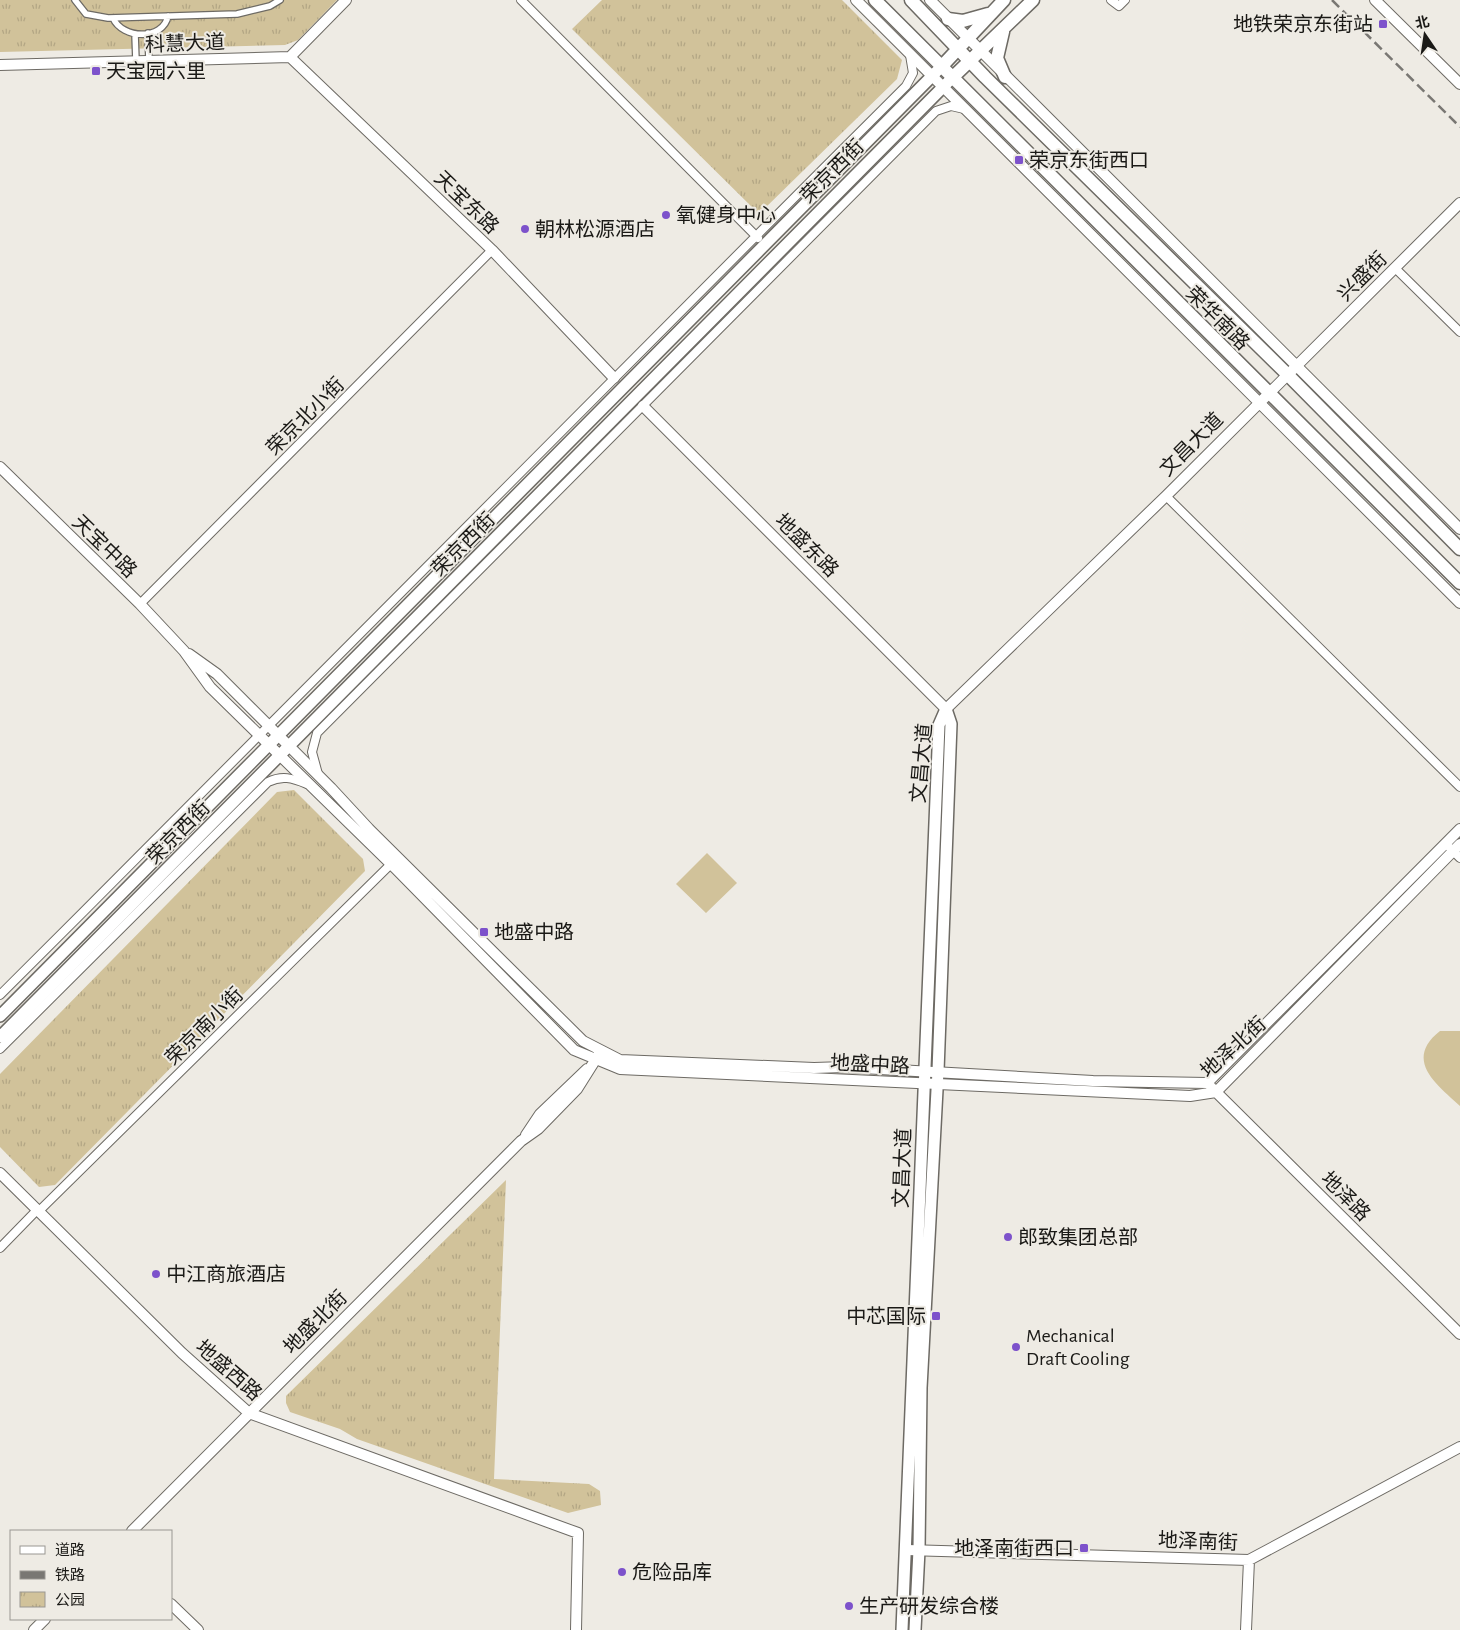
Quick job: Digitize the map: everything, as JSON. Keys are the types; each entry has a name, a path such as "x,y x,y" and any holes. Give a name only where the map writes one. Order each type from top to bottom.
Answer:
{"main road":[{"name":"荣华南路","path":"874,0 1173,299 1263,398 1460,583"},
{"name":"荣华南路","path":"911,0 1460,549"},
{"path":"942,66 1004,0"},
{"path":"952,78 1004,31 1033,0"},
{"path":"948,18 963,21 991,13"},
{"path":"1004,31 997,58 1005,77"},
{"name":"荣京西街","path":"0,1016 766,246 942,66"},
{"name":"荣京西街","path":"0,1038 952,78"},
{"name":"文昌大道","path":"902,1630 939,725 946,709"},
{"name":"文昌大道","path":"915,1630 921,1388 938,1071 951,724 946,709"}],"street":[{"path":"75,0 86,14 114,18 246,13 270,6 280,0"},
{"path":"290,57 346,0"},
{"path":"521,0 766,246"},
{"path":"856,0 1186,329 1263,398 1460,603"},
{"path":"930,0 1064,136 1296,364 1460,529"},
{"path":"1111,0 1119,6 1125,0"},
{"path":"1375,0 1460,84"},
{"path":"114,18 118,27 123,31 135,34 162,29 168,16"},
{"path":"148,33 149,61"},
{"path":"135,34 136,62"},
{"path":"0,994 270,726 906,86 912,79 913,68 909,54"},
{"name":"科慧大道","path":"0,65 290,57"},
{"name":"天宝东路","path":"290,57 492,250 614,378"},
{"path":"318,774 312,752 317,733 936,111 951,106 965,110"},
{"path":"1064,136 1077,168"},
{"name":"兴盛街","path":"1287,374 1460,203"},
{"name":"荣京北小街","path":"140,604 492,250"},
{"path":"1395,268 1460,332"},
{"path":"1173,299 1186,329"},
{"name":"文昌大道","path":"946,709 1166,496 1287,374"},
{"name":"地盛东路","path":"642,406 946,709"},
{"path":"1374,444 1389,478"},
{"name":"天宝中路","path":"0,467 140,604 184,651 210,687 281,756"},
{"path":"1166,496 1460,787"},
{"name":"天宝中路","path":"184,651 217,674 290,746"},
{"name":"地盛中路","path":"290,746 368,829 583,1041 620,1070 924,1084"},
{"name":"地盛中路","path":"281,756 307,784 391,864 574,1050 620,1060 938,1071"},
{"path":"0,1049 268,782 283,777 307,784"},
{"name":"地泽北街","path":"924,1084 1190,1096 1216,1092 1455,849 1460,829"},
{"name":"地泽北街","path":"938,1071 1093,1081 1207,1083 1455,849"},
{"name":"荣京南小街","path":"0,1248 391,864"},
{"name":"地盛北街","path":"133,1530 524,1138 540,1114 599,1055"},
{"name":"地泽路","path":"1207,1083 1460,1334"},
{"name":"地盛西路","path":"0,1173 182,1353 249,1414 578,1533 576,1630"},
{"name":"地泽南街","path":"906,1550 1249,1560 1460,1447"},
{"path":"1246,1630 1249,1560"},
{"path":"172,1605 198,1630"},
{"path":"34,1630 44,1620"}],"green space":[{"path":"0,0 337,0 298,40 285,45 0,52"},
{"path":"602,0 842,0 902,60 897,79 759,214 572,29"},
{"path":"294,790 363,859 365,871 55,1185 39,1187 0,1147 0,1074 277,792"},
{"path":"707,853 737,883 706,913 676,884"},
{"path":"1440,1031 1460,1031 1460,1106 1434,1081 1424,1062 1424,1052 1429,1042"},
{"path":"506,1180 494,1479 589,1484 600,1491 601,1505 568,1513 357,1439 340,1429 290,1412 286,1403 286,1396"}],"railway":[{"path":"1332,0 1460,127"}],"place":[{"name":"地铁荣京东街站","path":"1383,24"},
{"name":"天宝园六里","path":"96,71"},
{"name":"荣京东街西口","path":"1019,160"},
{"name":"氧健身中心","path":"666,215"},
{"name":"朝林松源酒店","path":"525,229"},
{"name":"地盛中路","path":"484,932"},
{"name":"郎致集团总部","path":"1008,1237"},
{"name":"中江商旅酒店","path":"156,1274"},
{"name":"中芯国际","path":"936,1316"},
{"name":"Mechanical Draft Cooling","path":"1016,1347"},
{"name":"地泽南街西口","path":"1084,1548"},
{"name":"危险品库","path":"622,1572"},
{"name":"生产研发综合楼","path":"849,1606"}]}
